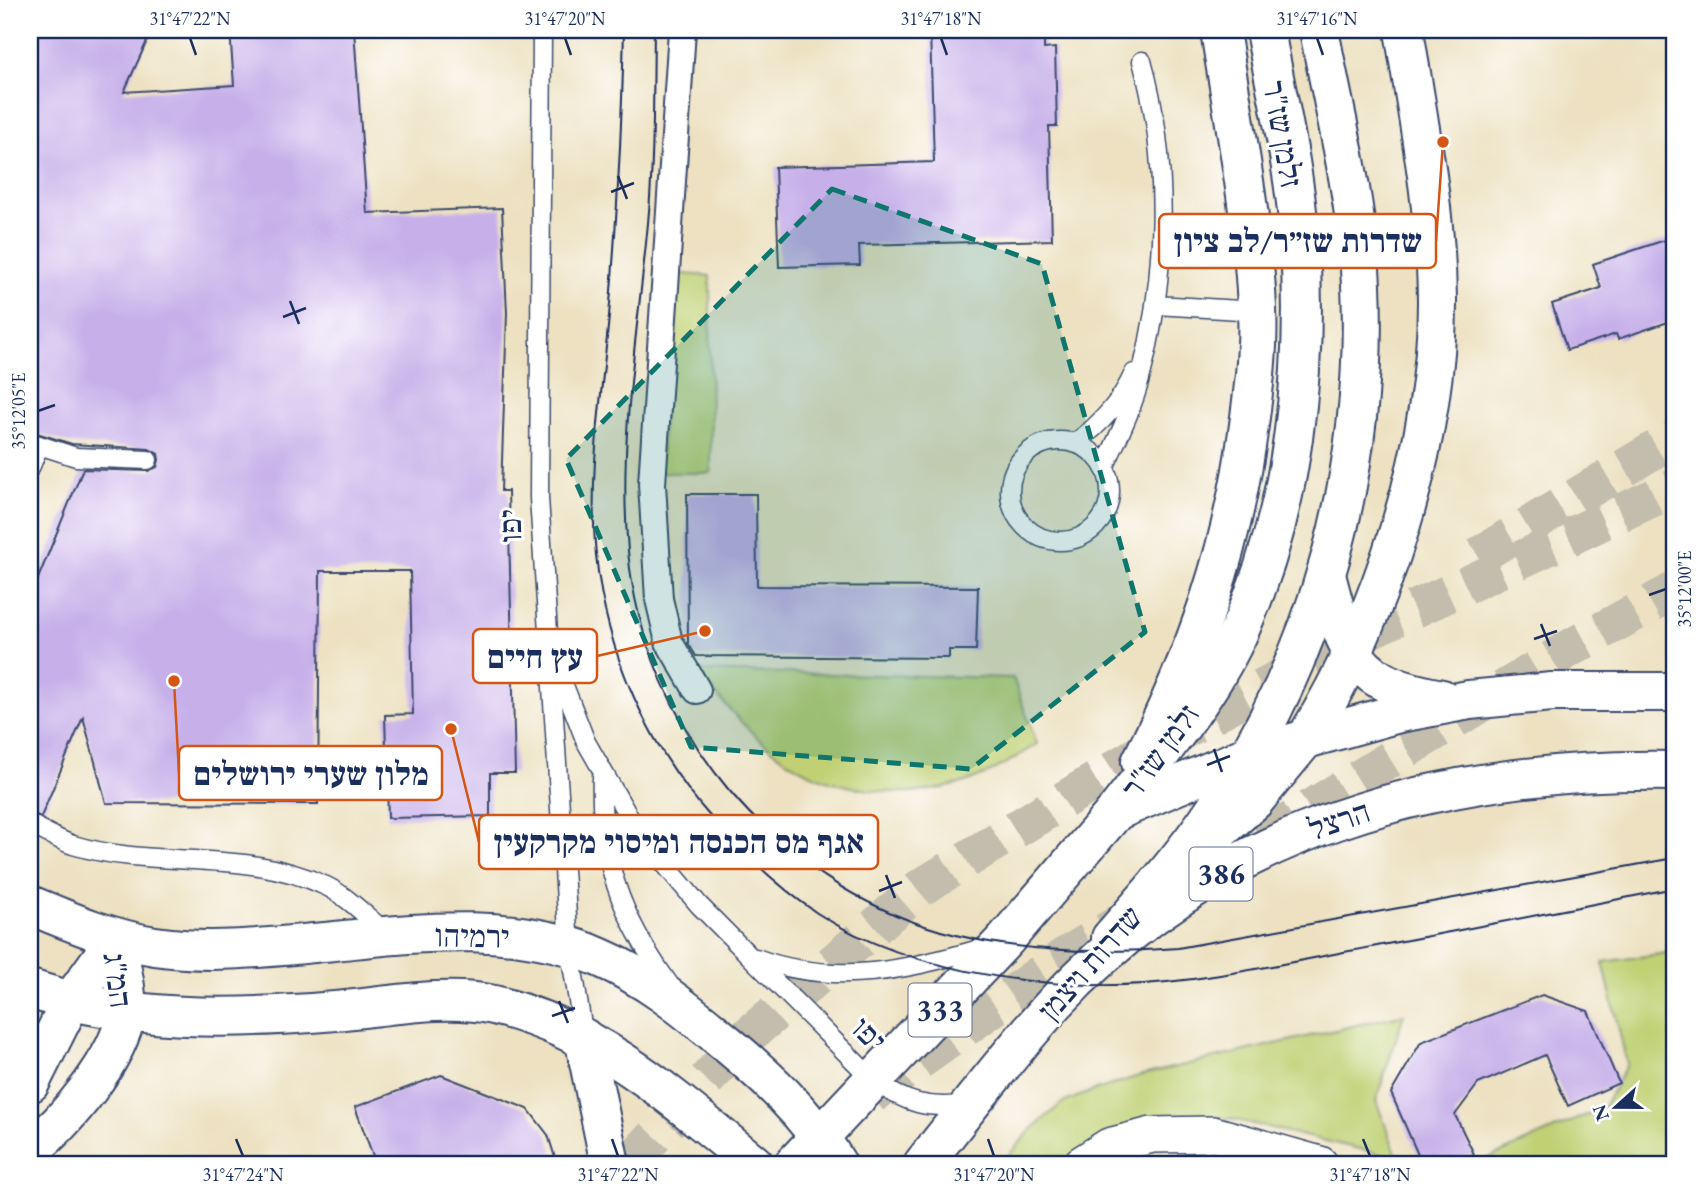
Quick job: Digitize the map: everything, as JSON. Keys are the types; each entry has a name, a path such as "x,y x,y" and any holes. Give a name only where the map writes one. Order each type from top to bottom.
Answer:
{"main road":[{"name":"זלמן שז\"ר","path":"1116,811 1173,699 1207,616 1227,551 1243,473 1250,417 1257,311 1245,195 1220,30"},
{"name":"זלמן שז\"ר","path":"1116,811 1193,708 1241,629 1264,563 1285,484 1300,361 1302,280 1294,187 1265,30"},
{"name":"זלמן שז\"ר","path":"1249,755 1307,632 1326,575 1349,485 1355,445 1361,319 1353,218 1319,30"},
{"path":"1159,883 1255,800 1307,737 1331,695 1373,601 1393,547 1414,475 1433,382 1437,299 1432,214 1404,30"},
{"path":"1326,575 1351,650 1371,675 1381,682 1420,695 1469,700"},
{"path":"1116,811 1249,755 1399,713 1469,700 1563,692 1674,692"},
{"name":"שדרות ויצמן","path":"923,1164 1055,1003 1159,883 1216,808 1249,755"},
{"name":"הרצל","path":"1055,1003 1116,947 1173,905 1247,859 1320,825 1416,796 1512,778 1616,770 1674,771"},
{"name":"333","path":"794,1164 829,1150 874,1080 1005,940 1116,811"},
{"name":"ירמיהו","path":"30,905 116,938 157,946 204,950 259,948 391,936 501,933 569,946 630,973 689,1012 761,1072 829,1150"},
{"name":"המ\"ג","path":"30,1083 71,1001 116,938"},
{"name":"המ\"ג","path":"30,1150 68,1112 100,1071 116,1043 127,1012 116,938"},
{"name":"ירמיהו","path":"30,989 71,1001 127,1012 198,1018 268,1017 453,1002 491,1004 537,1017 584,1038 664,1088 754,1164"},
{"path":"584,1038 610,1164"}],"street":[{"path":"681,30 652,484 659,599 669,642 697,690"},
{"path":"1081,1164 1109,1146 1153,1135 1213,1133 1320,1164"}],"lane":[{"name":"יפו","path":"542,30 538,498 549,647 563,689 602,774 637,831 664,866 749,955 874,1080 894,1095 918,1105 943,1108 971,1104"},
{"path":"1104,468 1139,382 1156,305 1160,218 1158,150 1153,100 1142,61"},
{"path":"1156,305 1257,311"},
{"path":"1075,443 1093,430 1113,408 1148,345"},
{"path":"1044,443 1075,443 1097,457 1104,468 1109,495 1107,508 1100,522 1088,532 1058,541 1043,538 1029,530 1018,519 1011,505 1009,489 1012,474 1031,450 1044,443"},
{"path":"30,468 34,444 76,457 148,460"},
{"path":"549,647 569,946 584,1038"},
{"path":"602,774 605,853 617,893 651,959 689,1012"},
{"path":"30,824 72,844 107,852 238,861 285,870 329,887 391,936"},
{"name":"יפו","path":"749,955 790,970 827,975 854,974 938,960 1005,940"}],"highlighted area":[{"path":"832,189 1042,264 1145,632 971,769 691,747 566,459"}],"green space":[{"path":"671,273 710,276 711,473 660,473"},
{"path":"697,671 1013,678 1037,744 989,773 955,785 898,792 841,784 814,775 789,762 766,745"},
{"path":"1674,952 1674,1164 1476,1164 1604,1107 1627,1064 1603,962"},
{"path":"1404,1014 1376,1101 1398,1158 1228,1118 1164,1121 1071,1164 1001,1164 1031,1130 1062,1103 1087,1093 1142,1075"}],"building":[{"path":"30,30 152,30 124,92 234,85 230,30 354,30 367,213 502,208 507,313 501,491 508,491 515,773 490,773 490,816 388,818 385,715 413,714 410,571 320,571 318,804 106,803 83,717 41,817 30,813 30,598 83,469 148,471 157,467 159,460 158,454 149,449 72,444 30,431"},
{"path":"930,30 1044,30 1044,49 1055,48 1057,126 1049,126 1052,240 859,245 860,265 779,267 775,167 934,162"},
{"path":"1674,237 1674,320 1618,339 1616,334 1567,350 1552,304 1601,288 1593,264"},
{"path":"687,494 756,494 757,586 978,587 976,650 949,650 949,658 696,656 688,643"},
{"path":"1542,995 1588,1011 1619,1083 1568,1106 1545,1055 1478,1084 1455,1115 1474,1154 1447,1164 1422,1164 1391,1093 1421,1042"},
{"path":"441,1075 528,1109 548,1135 557,1164 376,1164 355,1107"}],"tunnel":[{"path":"1478,556 1674,438"},
{"path":"629,1164 742,1041 920,888 1136,756 1357,636 1674,488"},
{"path":"1261,839 1572,647 1674,591"},
{"path":"872,1095 1065,956 1137,913"}],"tram line":[{"path":"624,30 614,244 595,465 594,525 601,592 620,663 650,730 669,762 714,821 750,858 789,892 817,913 856,935 900,953 995,976 1092,985 1140,984 1230,974 1674,888"},
{"path":"654,30 650,199 627,428 628,551 639,616 660,677 690,735 728,788 772,835 823,876 880,908 941,931 999,944 1089,951 1178,948 1674,858"}],"place":[{"name":"שדרות שז״ר/לב ציון","path":"1443,142"},
{"name":"עץ חיים","path":"705,631"},
{"name":"מלון שערי ירושלים","path":"174,681"},
{"name":"אגף מס הכנסה ומיסוי מקרקעין","path":"451,729"}]}
